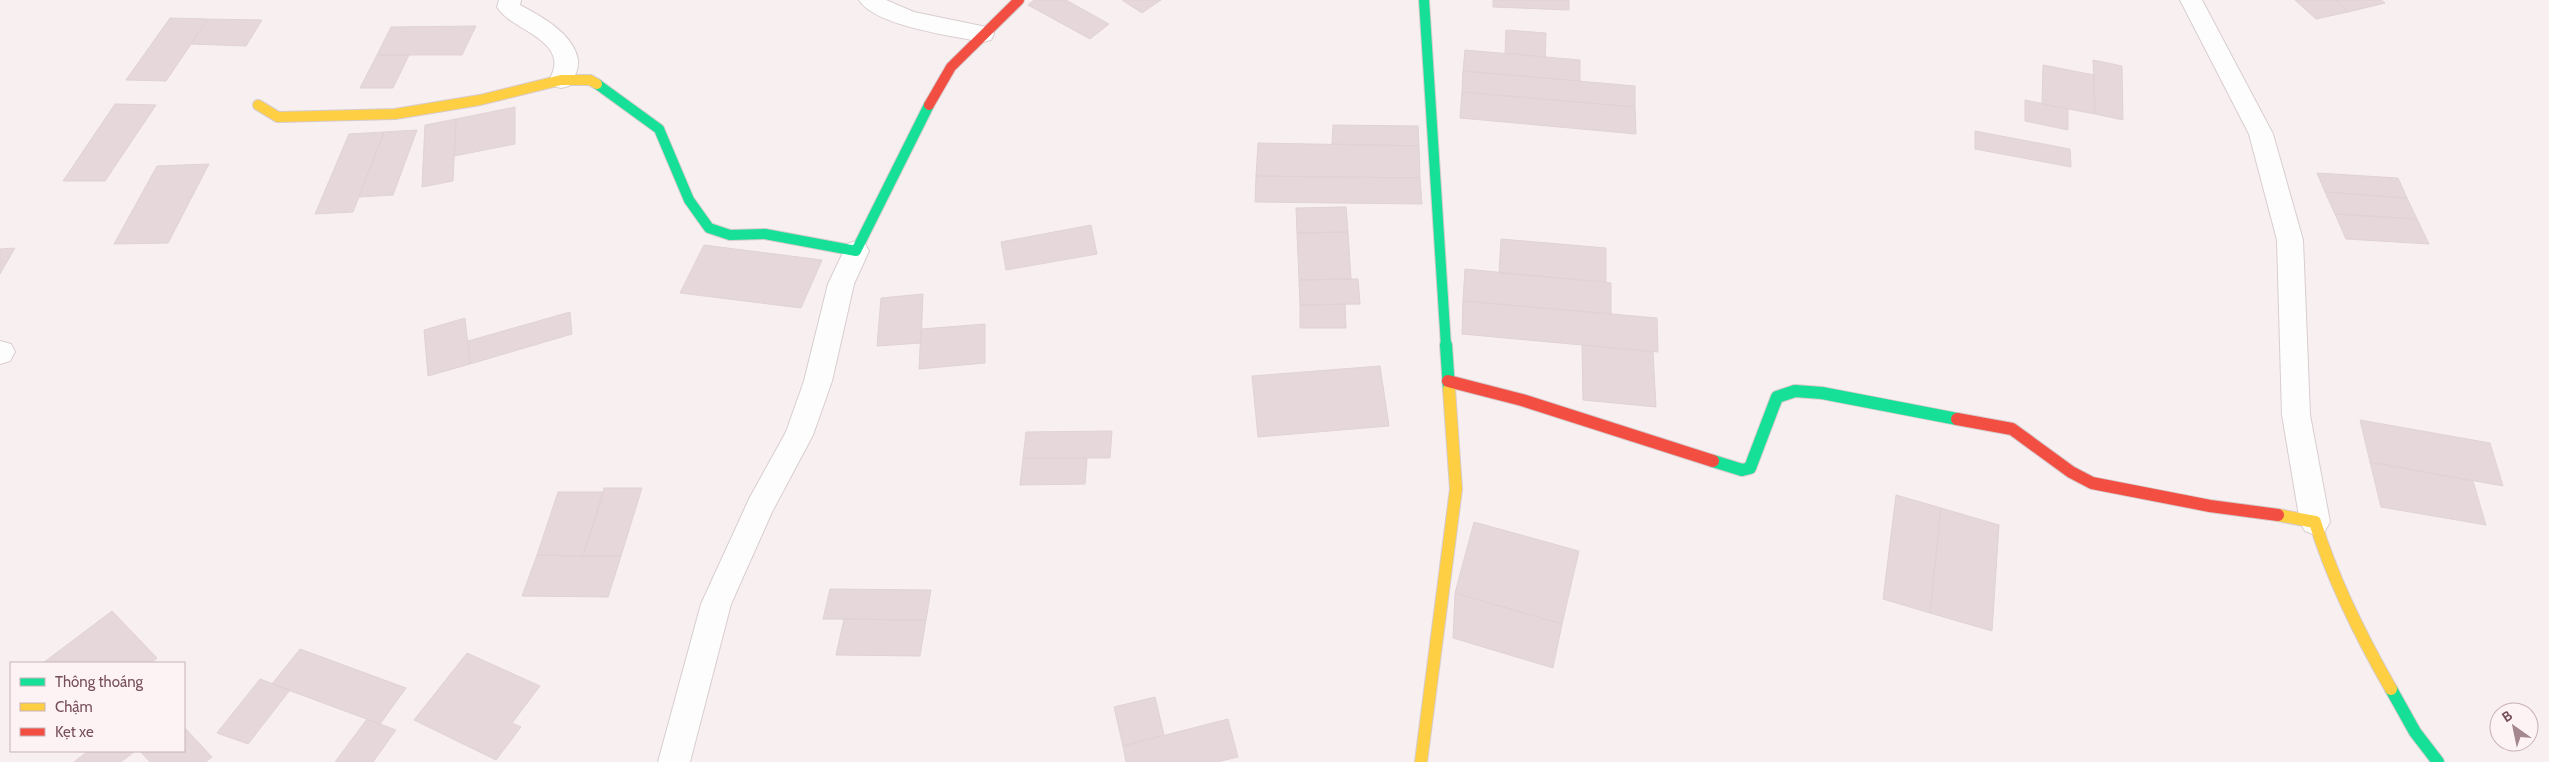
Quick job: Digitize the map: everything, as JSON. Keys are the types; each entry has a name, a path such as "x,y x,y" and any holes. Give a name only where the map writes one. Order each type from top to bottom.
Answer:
{"street":[{"path":"510,0 508,6 510,10 544,29 565,54 567,68 561,80"},
{"path":"870,0 881,9 901,16 983,34"},
{"path":"674,762 716,604 760,506 798,435 818,381 841,284 924,114 951,67 1019,0"},
{"path":"1421,762 1456,489 1424,0"},
{"path":"2191,0 2223,58 2261,134 2290,240 2296,415 2315,522 2325,559 2371,655 2415,732 2438,762"},
{"path":"258,105 278,117 395,114 480,100 561,80 590,80 612,93 659,129 690,200 709,228 730,235 765,234 856,251"},
{"path":"1448,381 1522,400 1742,470 1750,468 1754,462 1777,398 1795,390 1822,393 1982,421 2012,429 2071,472 2092,483 2210,506 2296,516 2315,522"}],"building":[{"path":"1034,0 1066,0 1109,24 1090,39 1028,5"},
{"path":"1122,0 1161,0 1142,13"},
{"path":"1493,0 1569,0 1569,10 1493,7"},
{"path":"2295,0 2336,0 2348,12 2316,19"},
{"path":"2336,0 2381,0 2385,3 2348,12"},
{"path":"170,18 208,19 166,81 126,80"},
{"path":"208,19 262,20 246,46 191,44"},
{"path":"476,26 462,55 377,55 391,27"},
{"path":"1506,30 1546,33 1545,57 1505,53"},
{"path":"1465,50 1580,60 1580,81 1463,71"},
{"path":"377,55 409,55 393,88 360,88"},
{"path":"2093,60 2122,66 2123,120 2095,114"},
{"path":"2043,65 2094,75 2095,114 2042,104"},
{"path":"1463,71 1635,86 1635,107 1462,92"},
{"path":"1462,92 1635,107 1636,134 1460,118"},
{"path":"2025,100 2068,109 2068,130 2025,121"},
{"path":"115,104 156,105 105,181 63,181"},
{"path":"515,107 515,144 454,156 456,119"},
{"path":"456,119 453,181 422,187 425,125"},
{"path":"1333,125 1418,126 1419,146 1332,144"},
{"path":"417,130 393,195 359,197 384,132"},
{"path":"1975,131 2070,149 2071,167 1975,149"},
{"path":"384,132 353,212 315,214 349,134"},
{"path":"1258,143 1419,146 1420,178 1256,176"},
{"path":"209,164 168,243 114,244 157,166"},
{"path":"2317,173 2398,178 2407,198 2325,192"},
{"path":"1256,176 1420,178 1422,204 1255,202"},
{"path":"2325,192 2407,198 2417,219 2335,214"},
{"path":"1346,207 1348,232 1297,233 1296,208"},
{"path":"2335,214 2417,219 2429,244 2346,239"},
{"path":"1091,225 1097,254 1006,270 1001,242"},
{"path":"1348,232 1351,279 1299,280 1297,233"},
{"path":"1501,239 1606,248 1606,282 1499,273"},
{"path":"704,245 822,260 801,308 680,293"},
{"path":"15,248 0,274 0,249"},
{"path":"1465,269 1611,283 1611,314 1463,301"},
{"path":"1358,279 1360,304 1300,305 1299,280"},
{"path":"923,294 921,343 877,346 881,298"},
{"path":"1463,301 1657,318 1658,352 1462,334"},
{"path":"1345,304 1346,328 1300,328 1300,305"},
{"path":"570,312 572,334 470,364 468,341"},
{"path":"465,318 470,364 428,376 424,330"},
{"path":"985,324 985,363 919,369 921,329"},
{"path":"1582,345 1653,352 1656,407 1583,400"},
{"path":"1380,366 1389,426 1258,437 1252,376"},
{"path":"2360,420 2490,443 2503,486 2370,462"},
{"path":"1112,431 1110,458 1023,458 1026,432"},
{"path":"1023,458 1087,458 1085,484 1020,485"},
{"path":"2370,462 2473,481 2486,525 2381,507"},
{"path":"604,488 642,488 621,556 583,556"},
{"path":"558,492 604,492 583,556 537,555"},
{"path":"1896,495 1941,508 1930,613 1883,599"},
{"path":"1941,508 1999,525 1992,631 1930,613"},
{"path":"1474,522 1579,551 1562,624 1455,593"},
{"path":"537,555 621,556 608,597 522,596"},
{"path":"830,589 931,590 926,620 823,619"},
{"path":"1455,593 1562,624 1553,668 1453,638"},
{"path":"112,611 157,658 152,662 44,662"},
{"path":"844,619 926,620 920,656 836,655"},
{"path":"300,649 406,688 380,724 272,684"},
{"path":"467,653 540,686 512,723 521,727 496,760 414,720"},
{"path":"260,679 290,690 248,744 217,733"},
{"path":"1155,697 1164,735 1123,746 1114,707"},
{"path":"367,719 396,730 373,762 335,762"},
{"path":"1228,719 1238,757 1217,762 1126,762 1123,746"},
{"path":"185,728 212,757 206,762 150,762 141,752 185,752"},
{"path":"87,752 134,752 121,762 74,762"}],"traffic: fast":[{"path":"1424,0 1449,389"},
{"path":"597,84 659,129 689,200 709,228 730,235 765,234 856,251 929,105"},
{"path":"1713,461 1742,470 1750,468 1777,397 1795,391 1822,393 1957,419"},
{"path":"2391,689 2415,732 2438,762"}],"traffic: slow":[{"path":"258,105 278,117 395,114 480,100 561,80 590,80 597,84"},
{"path":"1421,762 1456,489 1449,389"},
{"path":"2278,515 2315,522 2329,566 2347,608 2391,689"}],"traffic: jam":[{"path":"929,105 951,67 1019,0"},
{"path":"1448,381 1522,400 1713,461"},
{"path":"1957,419 2012,429 2071,472 2092,483 2210,506 2278,515"}]}
